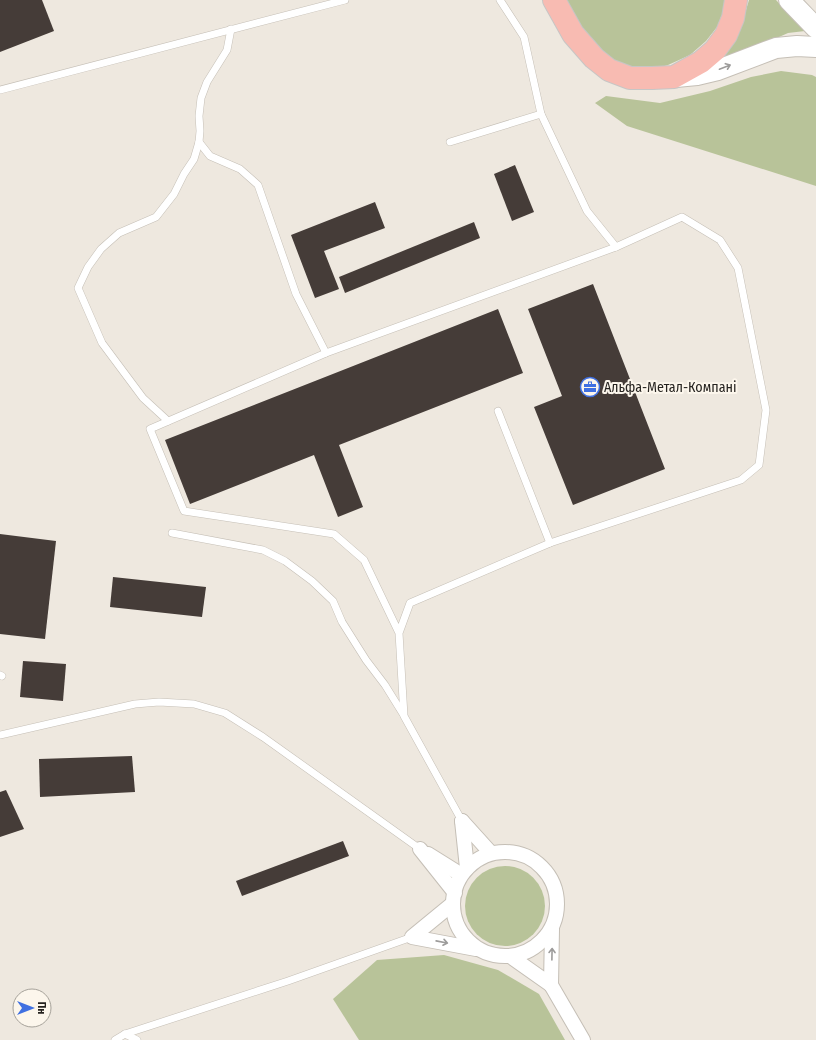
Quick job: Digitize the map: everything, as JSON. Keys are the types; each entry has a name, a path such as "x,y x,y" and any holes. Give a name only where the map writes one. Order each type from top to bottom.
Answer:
{"main road":[{"path":"554,0 573,34 594,58 609,70 630,78 696,75 718,70 776,48 797,46 816,47"},
{"path":"674,77 701,62 715,50 726,35 733,18 736,0"},
{"path":"789,0 816,28"}],"street":[{"path":"462,821 490,852"},
{"path":"412,937 453,899 464,871 462,821"},
{"path":"420,849 464,871"},
{"path":"420,849 453,899 460,932 476,949"},
{"path":"464,871 490,852 526,854 548,872 558,902 552,929 551,985"},
{"path":"412,937 476,949 495,956 510,956 532,950 552,929"},
{"path":"510,956 551,985 583,1040"}],"lane":[{"path":"0,90 344,0"},
{"path":"500,0 524,36 541,114 587,211 616,246"},
{"path":"168,421 143,398 102,343 78,288 88,268 101,250 119,234 156,217 174,194 184,174 194,159 199,142 199,116 202,98 207,82 227,50 232,29"},
{"path":"450,142 541,114"},
{"path":"199,142 210,156 240,170 258,185 296,294 326,353"},
{"path":"400,633 364,560 334,534 184,511 150,429 326,353 616,246 682,217 720,240 738,268 766,410 759,465 741,480 550,543 410,603 400,633 404,716"},
{"path":"498,411 550,543"},
{"path":"172,533 263,550 286,561 312,581 333,601 342,622 366,660 385,685 404,716 462,821"},
{"path":"0,735 135,704 159,702 194,704 226,713 263,737 420,849"},
{"path":"115,1040 125,1034 288,981 412,937"},
{"path":"125,1034 137,1040"}],"green space":[{"path":"559,0 725,0 725,7 717,27 706,41 690,55 668,65 641,73 606,62"},
{"path":"749,0 776,0 805,31 788,33 715,63 733,42 740,30"},
{"path":"781,71 812,75 816,77 816,186 627,126 595,103 606,96 660,103 710,91 751,77"},
{"path":"505,866 520,869 533,878 542,891 545,906 542,921 533,934 520,943 505,946 490,943 477,934 468,921 465,906 468,891 477,878 490,869"},
{"path":"444,955 498,970 539,994 565,1040 359,1040 333,999 377,960"}],"building":[{"path":"0,0 42,0 54,31 0,52"},
{"path":"515,165 534,212 512,221 494,174"},
{"path":"375,202 385,228 324,251 339,289 315,298 291,235"},
{"path":"474,222 480,238 345,293 339,277"},
{"path":"593,284 665,469 573,505 534,407 562,396 528,309"},
{"path":"498,309 523,373 339,445 363,507 338,517 314,455 190,504 165,440"},
{"path":"0,534 56,541 45,639 0,634"},
{"path":"113,577 206,587 202,617 110,607"},
{"path":"23,661 66,664 63,701 20,697"},
{"path":"132,756 135,792 40,797 39,759"},
{"path":"6,790 24,829 0,837 0,792"},
{"path":"343,841 349,856 242,896 236,881"}],"place":[{"name":"Альфа-Метал-Компані","path":"590,387"}]}
